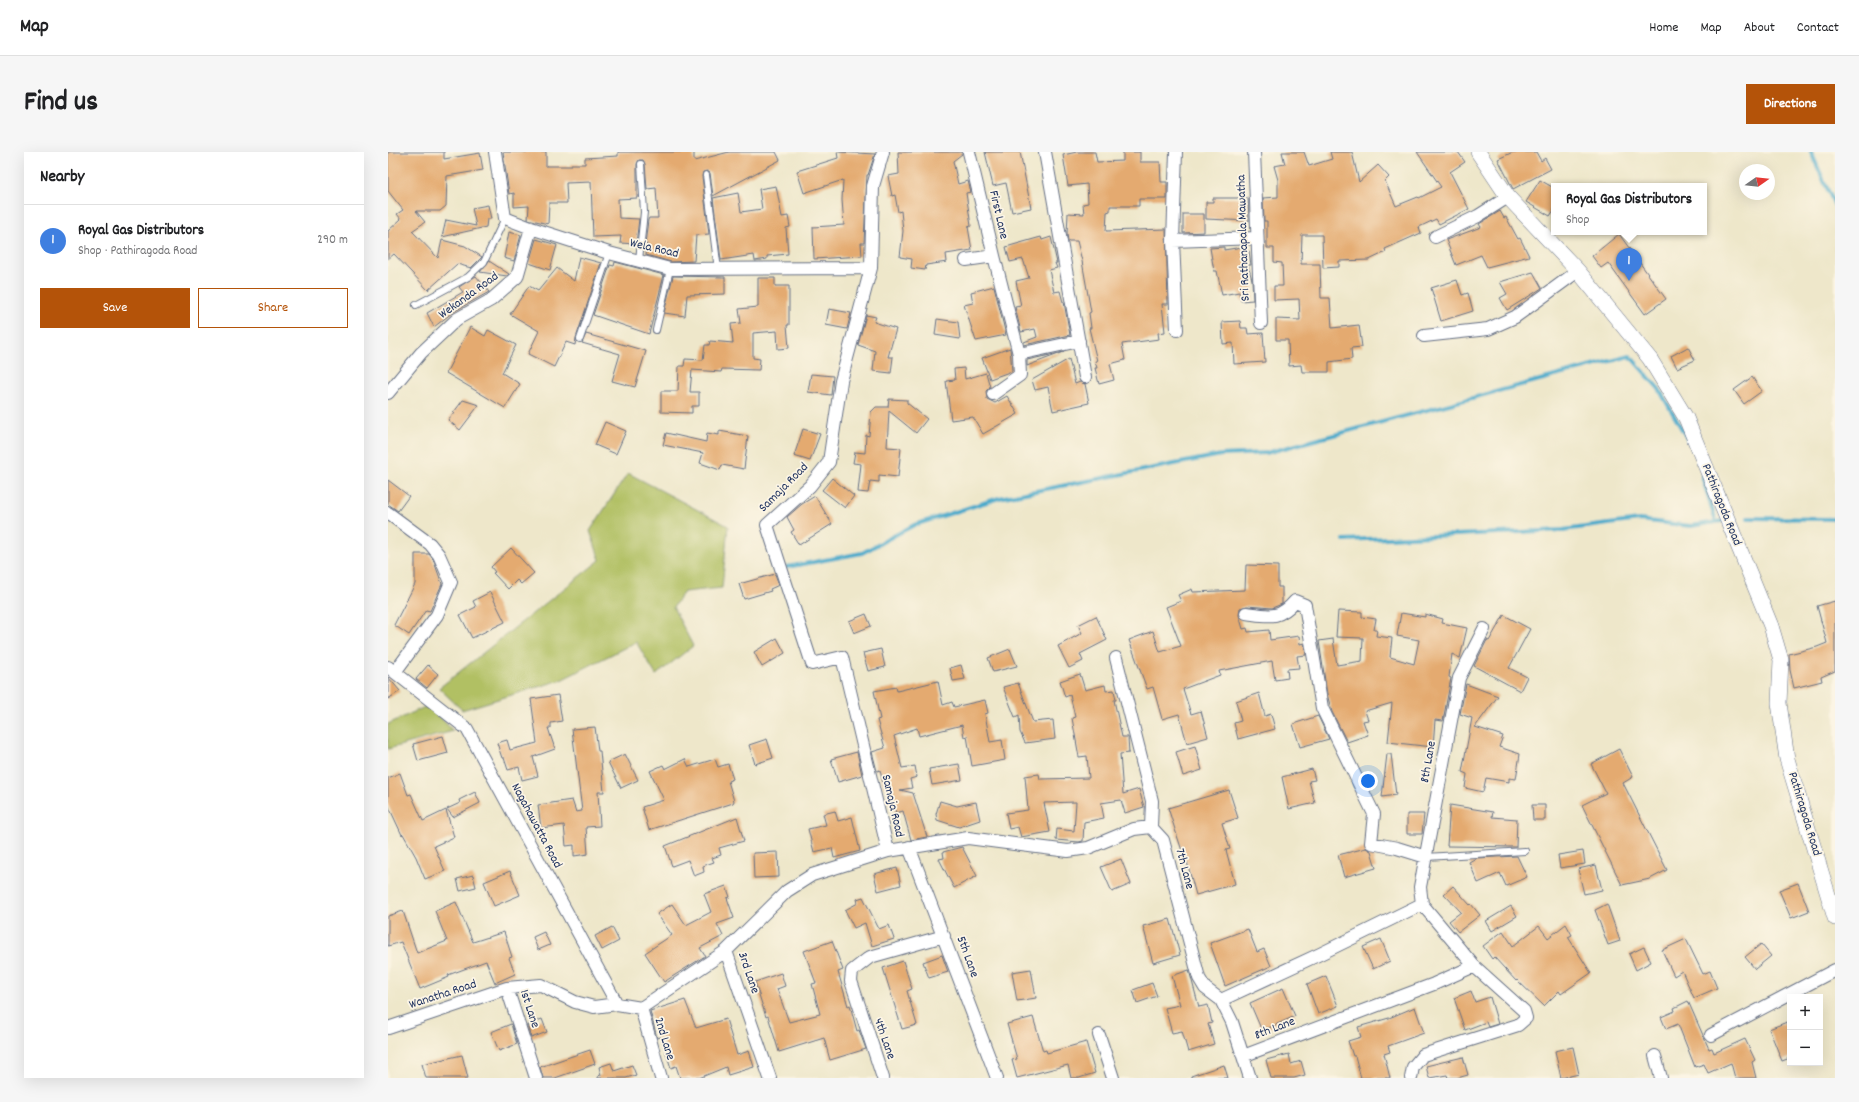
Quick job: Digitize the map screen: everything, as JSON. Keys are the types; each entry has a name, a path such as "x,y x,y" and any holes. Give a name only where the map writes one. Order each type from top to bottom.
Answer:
{"street":[{"path":"495,152 505,218"},
{"name":"Samaja Road","path":"883,152 873,186 871,268 841,381 829,462 810,486 767,525 812,664 842,656 888,851"},
{"name":"First Lane","path":"966,260 994,256 969,152"},
{"path":"1045,152 1085,377"},
{"path":"1176,152 1174,242 1177,330"},
{"name":"Sri Rathanapala Mawatha","path":"1254,152 1261,323"},
{"name":"Pathiragoda Road","path":"1478,152 1508,197 1578,271 1650,359 1686,418 1771,626 1781,660 1779,703 1787,759 1835,918"},
{"path":"1435,237 1478,216 1508,197"},
{"name":"Wela Road","path":"505,218 609,253 670,269 718,270 871,268"},
{"name":"Wekanda Road","path":"388,393 421,353 458,319 491,300 517,277 531,228"},
{"path":"1174,242 1257,238"},
{"path":"993,394 1020,374 1019,354 994,256"},
{"path":"1424,336 1488,329 1515,316 1578,271"},
{"path":"1019,354 1079,341"},
{"path":"388,512 430,544 439,555 451,582 437,615 392,670"},
{"path":"1246,613 1274,616 1286,612 1295,601 1305,605 1322,708 1374,814 1371,843 1397,848 1426,857"},
{"name":"8th Lane","path":"1422,904 1420,887 1459,678 1484,629"},
{"path":"726,951 787,891 812,874 888,851 968,838 1068,851 1088,848 1134,829 1151,827 1152,802 1116,658"},
{"name":"Nagahawatta Road","path":"392,670 467,729 617,1004"},
{"name":"7th Lane","path":"1151,827 1163,840 1199,978 1205,988 1221,1000 1232,1022 1250,1078"},
{"name":"5th Lane","path":"909,847 997,1078"},
{"path":"1221,1000 1422,904 1474,966 1524,1011 1526,1018 1518,1025 1423,1055 1413,1066 1411,1078"},
{"name":"4th Lane","path":"883,1078 859,1010 851,981 852,971 870,957 944,936"},
{"name":"3rd Lane","path":"641,1008 726,951 770,1078"},
{"name":"8th Lane","path":"1242,1056 1434,984 1474,966"},
{"path":"1711,1035 1835,970"},
{"name":"1st Lane","path":"536,1078 507,988 541,985 575,1002 594,1007 617,1004"},
{"name":"Wanatha Road","path":"388,1028 507,988"},
{"path":"617,1004 641,1008"},
{"name":"2nd Lane","path":"641,1008 662,1078"},
{"path":"1099,1035 1113,1078"},
{"path":"1655,1056 1661,1078"}],"lane":[{"path":"638,260 644,212 641,164"},
{"path":"706,175 718,270"},
{"path":"416,305 468,278 484,262 505,218"},
{"path":"580,339 609,253"},
{"path":"656,330 670,269"},
{"path":"1426,857 1524,851"}],"green space":[{"path":"628,473 728,526 722,588 684,592 673,607 693,646 656,675 636,642 561,680 462,710 439,688 600,560 590,531"},
{"path":"429,705 453,731 388,749 388,724"}],"building":[{"path":"388,152 444,152 444,159 480,153 483,170 447,176 446,206 440,211 416,211 425,222 412,231 438,258 442,240 465,246 482,257 471,268 457,264 428,290 394,254 388,259 388,231 401,219 397,214 403,210 388,191"},
{"path":"503,152 546,152 546,166 571,166 571,164 585,164 585,158 618,156 618,152 694,152 694,161 729,152 776,152 780,160 713,196 710,173 707,171 703,172 702,176 709,234 696,235 694,261 671,262 646,255 647,244 645,244 648,220 649,218 658,218 656,188 647,189 645,164 643,160 639,160 637,164 637,198 618,199 619,218 639,219 636,244 620,243 621,236 593,237 591,182 566,183 567,203 549,203 548,224 528,219 529,206 514,207 514,193 509,194"},
{"path":"837,152 875,154 867,175 864,243 861,243 862,256 814,259 813,227 844,225 842,200 843,180 804,193 797,171 838,158"},
{"path":"898,152 962,152 962,154 953,161 958,184 968,181 971,192 966,193 971,226 968,227 972,250 946,254 947,262 926,265 925,270 911,268 912,259 900,257 903,231 901,211 898,212 895,195 892,196 888,176 899,174"},
{"path":"985,152 1020,152 1031,208 1012,212 1006,183 993,186"},
{"path":"1077,152 1095,152 1097,162 1123,161 1123,152 1140,152 1140,162 1160,162 1161,182 1167,182 1167,199 1139,199 1139,206 1110,206 1110,211 1107,212 1106,231 1166,229 1168,304 1162,304 1165,332 1158,333 1159,339 1122,344 1125,360 1110,364 1114,380 1099,384 1095,368 1097,368 1095,361 1097,361 1089,328 1091,328 1089,313 1091,312 1082,261 1077,241 1068,241 1067,234 1068,213 1084,214 1083,204 1088,203 1087,184 1068,186 1063,155"},
{"path":"1282,152 1304,152 1309,166 1332,159 1330,152 1352,152 1359,182 1378,165 1389,177 1385,181 1396,206 1418,197 1419,198 1441,187 1417,152 1458,152 1465,162 1450,172 1469,209 1439,224 1436,219 1419,227 1421,233 1385,249 1386,252 1369,260 1339,261 1339,267 1323,268 1322,235 1302,235 1301,264 1320,264 1321,298 1330,298 1332,328 1359,325 1362,347 1351,348 1352,359 1329,362 1329,372 1302,372 1301,365 1289,366 1288,340 1276,340 1276,319 1300,320 1299,299 1274,300 1274,286 1283,286 1282,263 1274,262 1274,248 1267,248 1267,221 1264,221 1263,198 1278,197 1278,180 1274,166 1285,164"},
{"path":"1513,152 1536,152 1541,161 1545,158 1551,169 1513,189 1498,159"},
{"path":"1540,180 1551,186 1550,216 1526,202"},
{"path":"776,186 782,217 788,216 790,227 786,228 788,254 767,256 767,259 755,261 754,255 721,260 713,198 738,193 741,212 762,209 759,189"},
{"path":"1213,198 1248,198 1249,221 1206,219 1206,202 1213,202"},
{"path":"488,205 491,219 487,219 486,227 442,237 446,220 476,226 472,208"},
{"path":"1500,211 1504,218 1506,217 1518,239 1520,238 1529,256 1487,267 1481,255 1456,265 1446,240 1481,227 1479,224"},
{"path":"1183,214 1204,214 1204,232 1183,233"},
{"path":"509,232 521,235 514,261 504,258"},
{"path":"1620,235 1666,299 1645,314 1608,263 1601,268 1592,256"},
{"path":"1041,237 1042,240 1051,237 1057,268 1049,270 1054,292 1060,291 1064,302 1070,335 1024,345 1024,342 1037,337 1035,329 1021,332 1015,307 1021,306 1016,281 1029,278 1023,259 1010,262 1006,247"},
{"path":"536,239 557,245 550,270 529,263"},
{"path":"1224,247 1224,250 1242,247 1243,252 1249,251 1251,265 1248,265 1252,280 1253,300 1241,301 1239,292 1222,295 1217,271 1214,271 1210,248"},
{"path":"579,257 601,263 575,345 566,342 554,367 528,354 539,331 510,314 529,286 538,291 557,268 574,281"},
{"path":"489,261 509,274 507,276 480,272"},
{"path":"615,262 664,275 649,334 593,315 610,265 614,266"},
{"path":"1533,272 1542,288 1507,310 1500,298 1507,294 1500,282"},
{"path":"476,276 489,292 453,312 434,327 427,313 463,292 459,287"},
{"path":"673,276 725,277 725,294 687,295 685,316 664,313"},
{"path":"758,278 775,278 775,286 789,286 789,325 787,325 789,348 778,349 777,331 753,333 753,358 760,359 759,370 722,369 721,372 692,370 690,392 699,392 699,406 692,406 692,413 661,412 661,391 678,391 679,366 684,366 685,359 703,360 705,345 709,345 710,341 733,343 731,324 741,323 739,309 758,307"},
{"path":"1457,280 1462,295 1468,293 1473,311 1441,321 1431,288"},
{"path":"994,286 1006,335 976,341 964,305 973,303 971,292"},
{"path":"829,309 851,313 847,329 826,325"},
{"path":"866,315 876,317 874,322 896,329 888,357 893,357 891,373 873,371 875,351 858,345"},
{"path":"937,319 958,322 960,339 935,335"},
{"path":"1240,321 1241,328 1247,328 1248,334 1263,333 1265,362 1234,364 1233,343 1223,344 1222,322"},
{"path":"470,327 485,336 488,330 516,345 502,373 520,384 505,408 446,373"},
{"path":"586,334 646,351 635,387 612,381 620,354 582,343"},
{"path":"1688,347 1695,360 1677,368 1671,356"},
{"path":"1010,348 1012,371 990,379 982,358"},
{"path":"1064,352 1032,364 1027,366 1027,360"},
{"path":"1069,359 1075,384 1080,382 1085,384 1089,403 1053,411 1048,387 1035,390 1032,380"},
{"path":"964,368 965,379 986,373 990,387 986,391 987,399 995,403 1007,396 1018,414 983,434 973,417 951,420 946,381 955,380 954,369"},
{"path":"811,374 833,376 831,395 808,392"},
{"path":"1752,377 1762,391 1744,404 1734,390"},
{"path":"889,399 907,400 907,403 927,419 916,433 889,411 887,447 901,448 898,477 879,475 879,482 870,481 868,493 858,492 861,464 853,463 855,452 865,453 866,435 869,436 871,412 876,407 888,407"},
{"path":"463,400 479,405 460,430 448,420"},
{"path":"605,422 626,431 616,454 595,445"},
{"path":"803,429 820,434 810,461 794,456"},
{"path":"719,431 748,436 744,469 722,465 720,470 700,463 703,453 663,445 666,433 706,442 707,433 719,435"},
{"path":"832,478 854,496 845,508 822,490"},
{"path":"388,480 409,496 398,511 388,504"},
{"path":"815,496 832,524 799,545 791,532 794,530 787,517 802,504"},
{"path":"511,548 534,573 521,584 517,580 508,589 493,573 495,572 491,567"},
{"path":"415,554 429,554 433,559 442,584 430,611 426,610 409,635 394,625 415,584"},
{"path":"1246,565 1278,566 1278,587 1282,587 1282,604 1272,608 1247,606 1240,608 1239,615 1243,629 1247,628 1248,632 1269,630 1270,640 1299,636 1300,644 1304,643 1306,655 1297,656 1299,668 1287,669 1288,678 1275,680 1272,661 1219,671 1220,675 1183,689 1191,714 1201,711 1208,737 1187,743 1179,714 1162,719 1153,687 1147,689 1129,640 1153,631 1160,652 1181,646 1166,607 1181,601 1178,595 1192,589 1193,592 1245,590"},
{"path":"775,574 779,585 770,589 771,591 744,599 739,584"},
{"path":"490,592 505,622 472,638 460,615 476,607 473,601"},
{"path":"1835,601 1835,671 1821,677 1822,681 1794,688 1790,670 1789,654 1827,643 1817,606"},
{"path":"1338,611 1362,612 1362,617 1376,619 1374,630 1377,630 1376,636 1392,638 1390,657 1414,664 1419,640 1397,636 1401,613 1425,617 1425,614 1443,619 1442,623 1467,628 1460,658 1452,654 1449,677 1451,678 1443,721 1435,720 1433,747 1388,742 1392,703 1365,711 1368,720 1363,721 1368,735 1347,742 1332,712 1327,694 1319,641 1333,639 1337,665 1362,661 1363,638 1336,637"},
{"path":"866,614 871,626 854,633 849,621"},
{"path":"1504,615 1530,629 1509,668 1527,677 1520,691 1474,666 1487,640 1489,641"},
{"path":"1096,616 1107,640 1080,654 1083,661 1069,668 1058,646 1082,633 1078,625"},
{"path":"777,638 785,653 762,667 754,652"},
{"path":"881,649 885,667 868,671 863,653"},
{"path":"1010,649 1017,666 993,672 988,658"},
{"path":"428,665 438,674 427,688 416,679"},
{"path":"961,665 965,679 953,681 950,668"},
{"path":"1080,674 1085,690 1105,685 1106,691 1114,690 1116,700 1114,700 1122,737 1128,737 1129,753 1120,754 1123,794 1139,789 1144,807 1125,813 1121,800 1101,803 1104,818 1084,822 1083,841 1079,842 1056,840 1057,829 1074,831 1076,802 1044,803 1050,832 1021,837 1018,827 1009,829 1006,813 1028,810 1025,776 1039,774 1040,779 1089,778 1087,756 1079,757 1072,718 1075,717 1070,695 1065,697 1060,681"},
{"path":"388,677 400,691 388,699"},
{"path":"938,681 943,705 952,702 954,707 985,700 988,713 985,714 990,742 1002,740 1005,760 972,766 967,736 964,737 962,725 919,736 917,728 894,736 902,768 915,766 917,777 910,779 912,788 900,790 913,793 927,837 911,840 903,811 896,813 887,787 884,788 880,770 877,771 872,752 885,748 877,720 880,719 874,691 896,687 897,691"},
{"path":"1018,683 1033,722 1053,720 1055,739 1025,743 1020,732 1019,715 1015,717 1003,687"},
{"path":"1466,684 1498,696 1475,727 1503,736 1499,747 1520,754 1516,779 1509,778 1509,782 1486,778 1483,792 1465,788 1467,774 1462,772 1472,718 1460,714"},
{"path":"1259,693 1265,716 1271,714 1275,729 1238,739 1234,723 1241,721 1236,701"},
{"path":"558,695 562,721 551,723 551,728 548,728 555,749 533,757 538,776 522,780 519,767 508,770 497,743 507,740 510,750 537,743 531,699"},
{"path":"1318,716 1329,739 1300,747 1293,724"},
{"path":"595,727 598,751 600,751 604,792 598,792 600,826 586,827 588,854 574,856 574,845 566,846 564,825 541,828 538,805 572,800 576,812 582,811 572,729"},
{"path":"443,736 448,753 418,761 413,744"},
{"path":"767,739 773,758 755,764 749,745"},
{"path":"1195,746 1202,770 1183,776 1176,752"},
{"path":"1619,749 1633,777 1623,783 1667,870 1650,879 1622,885 1582,805 1606,793 1591,764"},
{"path":"857,752 862,775 838,782 831,759"},
{"path":"625,754 638,780 621,788 608,762"},
{"path":"1387,754 1391,754 1396,795 1382,797"},
{"path":"685,759 689,767 715,759 718,767 728,764 733,779 728,781 734,801 733,803 649,830 642,807 664,800 650,771 663,765 665,769"},
{"path":"959,764 962,780 932,785 929,769"},
{"path":"1312,769 1315,780 1309,781 1315,803 1289,809 1282,777"},
{"path":"400,773 408,795 411,794 423,821 446,810 454,837 434,846 445,871 425,879 416,857 403,834 402,835 388,805 388,778"},
{"path":"1229,790 1238,818 1222,823 1230,849 1226,850 1235,884 1196,895 1187,862 1186,863 1168,808"},
{"path":"475,792 480,803 453,817 447,809 460,803 459,800"},
{"path":"940,801 957,806 976,802 980,820 959,827 937,820 936,814"},
{"path":"1450,805 1493,812 1492,817 1517,819 1516,847 1447,846"},
{"path":"1532,805 1545,805 1545,820 1533,820"},
{"path":"835,811 838,821 852,817 860,851 834,858 832,848 814,852 808,829 826,825 823,814"},
{"path":"1407,814 1424,814 1422,834 1407,834"},
{"path":"737,817 744,841 719,848 721,855 712,858 714,862 703,866 704,872 694,876 688,860 672,866 665,846"},
{"path":"962,847 977,876 954,888 939,859 944,858 943,852"},
{"path":"1366,848 1371,851 1376,868 1344,877 1338,855"},
{"path":"1583,851 1585,864 1560,868 1558,855"},
{"path":"778,852 779,877 754,878 753,853"},
{"path":"1517,856 1527,877 1506,886 1500,873 1478,883 1469,862 1476,858"},
{"path":"1121,859 1131,884 1112,892 1101,867"},
{"path":"1596,865 1602,890 1584,894 1578,869"},
{"path":"897,868 901,885 878,891 874,874"},
{"path":"510,871 520,895 494,906 484,882"},
{"path":"473,875 476,887 460,891 457,879"},
{"path":"1798,883 1809,911 1791,918 1779,890"},
{"path":"726,886 730,897 727,898 734,918 717,924 723,936 700,948 705,956 664,982 645,953 672,935 657,914 672,904 686,925 711,912 704,894"},
{"path":"1453,886 1480,915 1458,932 1449,921 1461,912 1444,894"},
{"path":"863,897 879,929 889,925 894,939 872,946 865,923 854,928 845,910 858,903 857,899"},
{"path":"456,902 473,942 504,932 512,957 509,958 515,974 495,983 486,961 448,975 449,977 420,989 401,942 388,946 388,916 403,911 417,953 447,941 435,911"},
{"path":"1607,904 1620,941 1608,945 1595,910"},
{"path":"1511,906 1517,916 1492,931 1486,921"},
{"path":"1170,919 1180,955 1153,963 1143,926"},
{"path":"1566,924 1572,935 1568,937 1591,973 1561,994 1559,991 1544,1006 1517,980 1516,981 1494,957 1492,959 1483,946 1503,931 1513,946 1539,926 1548,938"},
{"path":"612,927 619,941 602,950 595,936"},
{"path":"1248,929 1257,952 1264,949 1271,966 1225,986 1210,943"},
{"path":"544,932 550,945 538,950 533,937"},
{"path":"1381,939 1390,961 1373,969 1363,947"},
{"path":"1686,939 1703,974 1710,971 1717,988 1694,998 1682,971 1674,976 1662,950"},
{"path":"832,941 843,970 838,972 848,1006 850,1005 857,1031 859,1030 866,1049 830,1060 824,1038 779,1052 768,1016 766,1017 755,982 781,973 785,986 777,989 789,1022 820,1014 812,984 816,983 804,951"},
{"path":"1761,944 1771,956 1755,969 1745,957"},
{"path":"1644,947 1651,962 1636,970 1629,954"},
{"path":"942,955 948,972 929,978 923,962"},
{"path":"903,961 912,989 907,991 917,1025 902,1029 883,968"},
{"path":"1031,969 1036,998 1017,1001 1012,972"},
{"path":"1189,970 1199,1007 1208,1005 1212,1023 1208,1024 1214,1044 1188,1052 1182,1031 1172,1033 1165,1008 1180,1005 1172,976"},
{"path":"1326,976 1338,1006 1318,1014 1307,984"},
{"path":"1152,983 1157,996 1137,1003 1133,990"},
{"path":"1283,988 1295,1016 1262,1031 1250,1003"},
{"path":"1471,991 1475,1002 1490,997 1498,1024 1488,1027 1486,1022 1465,1030 1454,998"},
{"path":"685,1000 696,1028 726,1019 737,1055 749,1051 754,1067 728,1075 726,1067 699,1078 680,1078 676,1066 671,1068 661,1037 657,1038 650,1011"},
{"path":"1688,1001 1709,1049 1712,1048 1714,1053 1745,1039 1755,1060 1752,1062 1756,1078 1735,1078 1731,1063 1708,1073 1704,1064 1695,1067 1678,1024 1666,1029 1661,1017 1675,1011 1674,1008"},
{"path":"1415,1007 1424,1033 1388,1046 1390,1052 1384,1054 1390,1078 1361,1078 1355,1056 1353,1056 1348,1041 1361,1037 1358,1027 1389,1018"},
{"path":"1033,1017 1043,1051 1046,1050 1047,1053 1086,1042 1095,1073 1079,1078 1071,1078 1068,1065 1017,1078 1012,1060 1017,1059 1007,1024"},
{"path":"542,1019 547,1032 531,1038 527,1025"},
{"path":"1787,1022 1787,1059 1782,1061 1769,1029"},
{"path":"511,1024 517,1044 499,1051 491,1032"},
{"path":"1573,1047 1579,1074 1561,1078 1555,1051"},
{"path":"590,1050 595,1064 555,1078 543,1078 540,1067"},
{"path":"1289,1054 1291,1064 1301,1061 1305,1075 1294,1078 1271,1078 1266,1060"},
{"path":"462,1055 468,1078 426,1078 422,1064"},
{"path":"1463,1057 1468,1075 1457,1078 1448,1078 1447,1075 1429,1078 1426,1066"},
{"path":"611,1063 614,1071 632,1065 636,1075 626,1078 598,1078 598,1076 601,1075 599,1067"},
{"path":"1224,1065 1228,1078 1191,1078 1191,1076"}],"waterway":[{"path":"1811,152 1835,206"},
{"path":"787,567 862,553 914,525 999,498 1221,455 1266,453 1630,356 1659,389 1688,440"},
{"path":"1702,476 1716,522"},
{"path":"1748,518 1835,519"},
{"path":"1344,540 1563,530 1639,520 1691,526 1722,521"}],"place":[{"name":"Royal Gas Distributors","path":"1629,281"}]}
